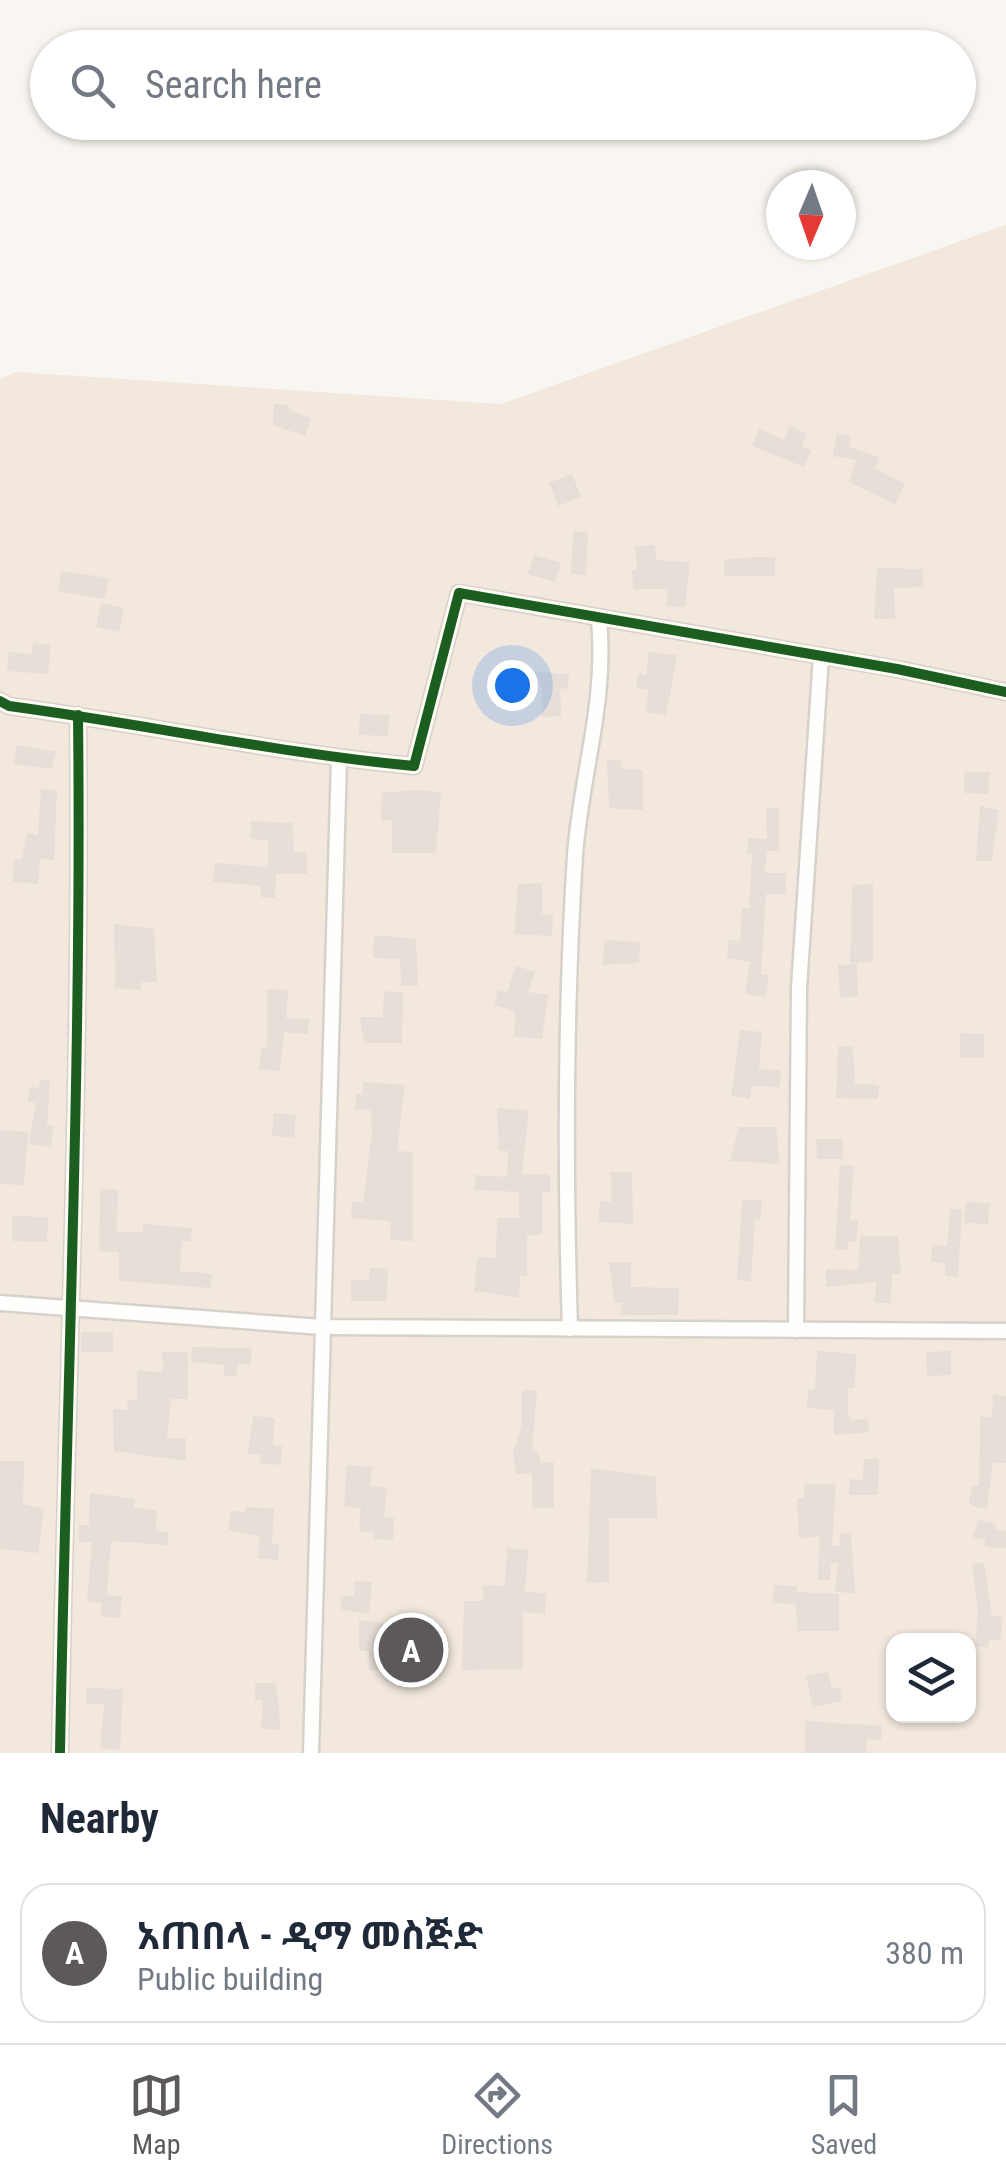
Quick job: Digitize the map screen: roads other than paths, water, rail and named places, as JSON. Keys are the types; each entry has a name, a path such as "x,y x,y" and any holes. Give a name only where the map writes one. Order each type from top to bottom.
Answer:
{"street":[{"path":"0,701 9,706 338,759 414,766 459,593 1006,692"},
{"path":"570,1329 564,1099 576,850 601,690 599,620"},
{"path":"796,1330 800,988 822,656"},
{"path":"60,1753 67,1308 81,984 78,715"},
{"path":"311,1753 338,759"},
{"path":"0,1303 322,1328 1006,1332"}],"place":[{"name":"አጠበላ - ዲማ መስጅድ","path":"411,1650"}]}
